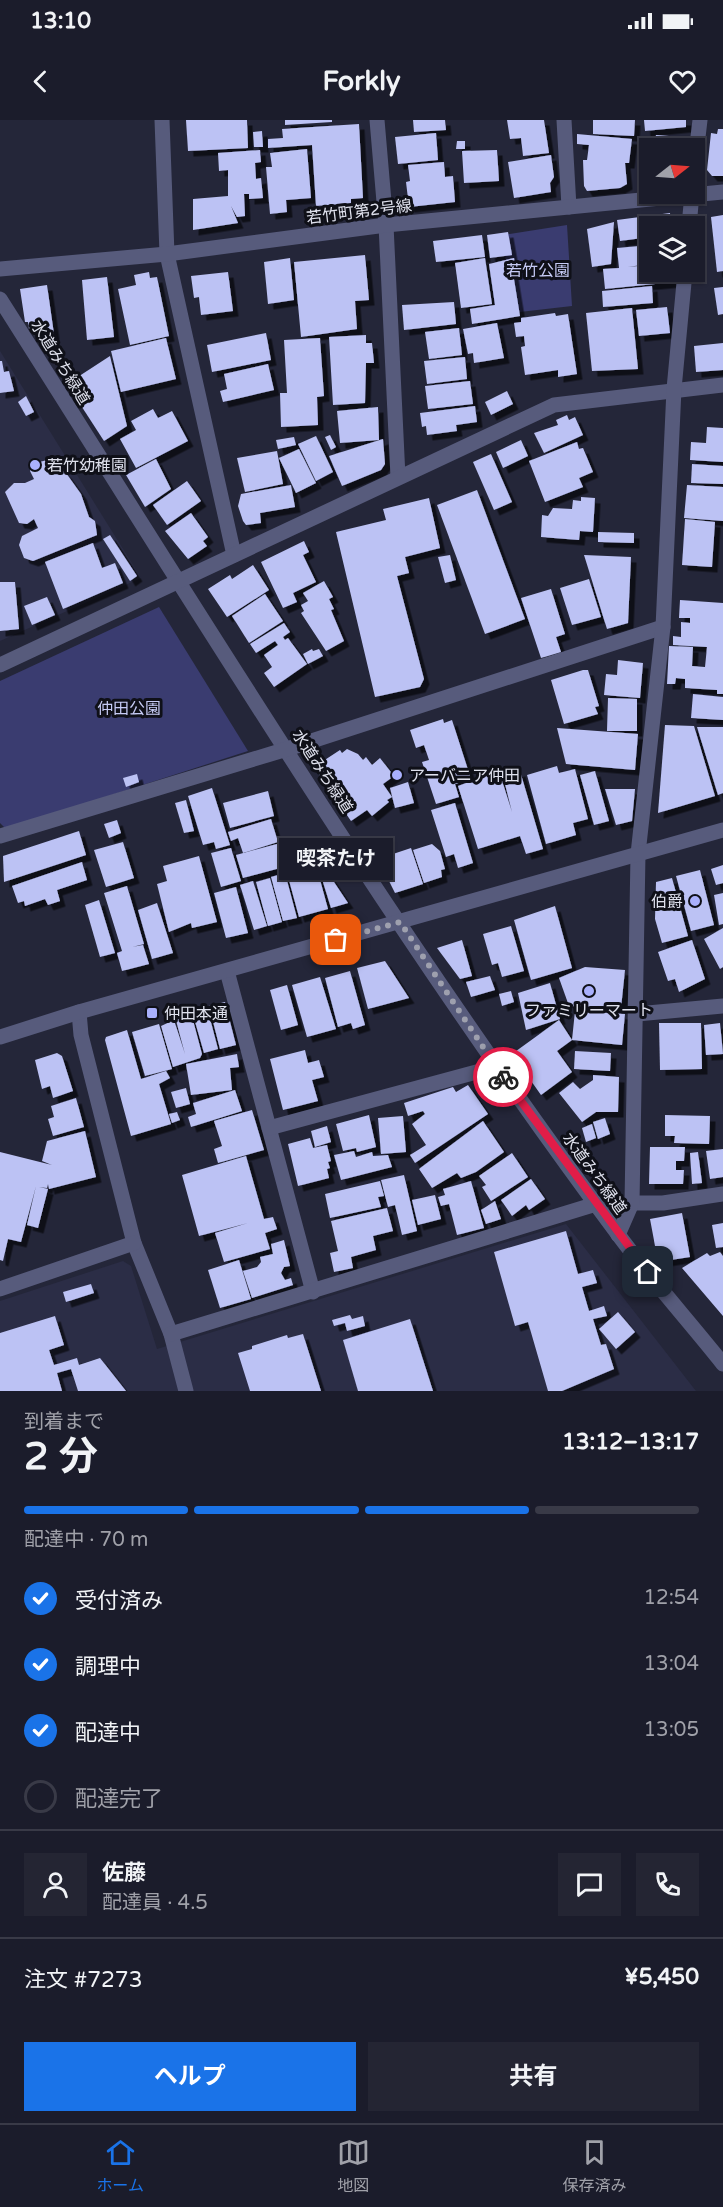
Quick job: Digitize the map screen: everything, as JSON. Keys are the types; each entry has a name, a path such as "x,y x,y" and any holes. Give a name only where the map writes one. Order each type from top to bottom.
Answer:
{"street":[{"path":"162,120 167,254 234,555"},
{"path":"377,120 386,225 398,477"},
{"path":"564,120 569,207"},
{"path":"698,138 700,120"},
{"name":"若竹町第2号線","path":"705,193 723,192"},
{"name":"若竹町第2号線","path":"0,269 167,254 386,225 639,200"},
{"path":"618,1236 632,1203 638,854 663,627 674,389 684,282"},
{"name":"水道みち緑道","path":"0,299 287,749 495,1067 618,1236 723,1364"},
{"path":"0,665 554,405 723,385"},
{"path":"0,836 287,749 663,627"},
{"path":"0,1037 79,1011 723,830"},
{"path":"227,971 313,1292"},
{"path":"637,1014 723,1006"},
{"path":"79,1011 81,1035 134,1244 171,1334 186,1391"},
{"path":"269,1128 495,1067"},
{"path":"632,1203 663,1203 723,1194"},
{"path":"171,1334 596,1204"},
{"path":"0,1289 134,1244"}],"shaded area":[{"name":"若竹幼稚園","path":"0,351 141,578 0,641"},
{"path":"566,1224 696,1391 0,1391 0,1301 123,1261 131,1266 157,1349"}],"green space":[{"name":"若竹公園","path":"567,225 572,306 511,313 503,235"},
{"name":"仲田公園","path":"159,607 248,751 6,829 0,823 0,681"}],"building":[{"path":"186,120 247,120 248,148 188,151"},
{"path":"285,120 332,120 332,122 285,125"},
{"path":"413,120 445,120 446,130 414,132"},
{"path":"507,120 544,120 549,153 523,156 521,138 510,139"},
{"path":"593,120 635,120 634,136 593,134"},
{"path":"644,120 686,120 686,127 645,131"},
{"path":"359,124 363,198 351,199 351,203 316,206 312,145 268,148 268,139 283,138 282,129"},
{"path":"718,129 723,129 723,176 712,176 707,170 711,133 717,134"},
{"path":"262,131 263,147 254,147 253,132"},
{"path":"436,133 438,160 398,164 395,137"},
{"path":"577,134 632,139 629,163 625,163 627,184 620,188 587,191 584,186 583,160 587,160 589,145 577,144"},
{"path":"656,135 681,138 656,138"},
{"path":"457,141 465,141 465,149 456,149"},
{"path":"307,149 311,198 286,200 287,212 270,214 266,167 272,167 270,153"},
{"path":"260,150 261,162 255,163 256,179 261,178 263,198 249,199 249,194 244,194 245,216 237,217 231,206 238,223 193,230 193,199 228,196 228,170 219,171 218,153"},
{"path":"497,150 499,181 464,183 462,151"},
{"path":"551,155 554,177 550,183 551,192 514,198 508,162"},
{"path":"444,162 445,177 453,176 455,202 409,207 406,182 410,181 408,165"},
{"path":"670,213 670,216 647,216"},
{"path":"723,215 723,271 717,272 711,217"},
{"path":"639,217 639,238 620,241 617,220"},
{"path":"614,222 611,264 592,267 587,229"},
{"path":"508,232 512,255 490,258 487,235"},
{"path":"482,235 485,257 436,262 433,241"},
{"path":"639,246 639,265 628,267 639,266 639,282 675,282 605,289 603,269 619,268 617,248"},
{"path":"365,255 369,300 355,301 357,329 301,337 294,262"},
{"path":"290,258 294,300 268,304 264,262"},
{"path":"485,258 492,304 461,308 455,263"},
{"path":"514,258 515,266 512,267 520,316 472,324 470,309 495,305 489,264"},
{"path":"149,272 150,278 157,277 169,336 130,345 118,289 136,285 134,275"},
{"path":"228,272 233,311 201,315 199,297 194,298 191,276"},
{"path":"107,277 114,337 87,340 82,280"},
{"path":"47,285 54,334 41,336 40,327 29,329 28,322 25,322 20,289"},
{"path":"652,286 653,303 603,307 602,291"},
{"path":"723,287 723,314 718,315 714,288"},
{"path":"454,302 456,324 404,330 402,305"},
{"path":"667,307 670,333 639,336 636,310"},
{"path":"632,308 638,369 592,371 586,313"},
{"path":"555,313 556,316 568,314 577,374 558,377 558,370 525,375 521,347 525,346 524,336 516,337 514,323 521,322 521,318"},
{"path":"497,323 504,358 474,363 473,353 468,354 463,329"},
{"path":"459,328 462,355 429,359 425,332"},
{"path":"266,333 271,360 212,372 207,345"},
{"path":"366,335 366,343 372,343 374,363 366,363 365,403 333,405 329,337"},
{"path":"166,338 176,379 121,392 111,351"},
{"path":"320,338 324,396 317,397 318,425 281,427 280,393 287,393 284,340"},
{"path":"723,343 723,370 696,372 694,346"},
{"path":"110,356 127,426 104,441 67,384"},
{"path":"465,357 467,379 427,384 424,361"},
{"path":"0,361 2,361 4,372 9,371 14,391 0,393"},
{"path":"268,364 274,390 223,402 220,391 227,389 224,374"},
{"path":"470,381 473,404 428,409 425,386"},
{"path":"507,391 513,404 491,415 485,402"},
{"path":"26,396 34,412 26,416 18,402"},
{"path":"475,406 477,422 456,425 457,431 427,435 426,426 422,427 420,413"},
{"path":"378,407 379,440 340,443 337,411"},
{"path":"153,409 158,418 172,411 188,441 136,468 120,439 136,430 131,421"},
{"path":"567,415 569,420 575,417 583,435 544,453 534,433 558,425 556,420"},
{"path":"707,427 723,428 723,462 690,460 691,442 706,443"},
{"path":"330,435 336,447 331,450 325,437"},
{"path":"316,436 333,472 316,481 298,444"},
{"path":"294,437 296,445 278,449 276,440"},
{"path":"383,439 385,464 381,470 342,486 329,456"},
{"path":"521,440 528,456 503,468 496,452"},
{"path":"577,442 579,449 583,448 593,472 579,478 583,487 545,502 529,461"},
{"path":"299,449 316,483 296,493 279,458"},
{"path":"277,451 283,484 245,492 237,458"},
{"path":"491,454 512,502 494,510 473,462"},
{"path":"156,459 171,489 145,507 126,475"},
{"path":"47,460 66,473 81,494 89,517 95,521 97,535 33,561 24,558 19,545 22,536 38,528 34,519 27,524 19,523 5,492 14,483 25,483 34,479 30,471 32,464"},
{"path":"692,464 723,466 723,484 691,483"},
{"path":"187,481 201,501 167,525 153,505"},
{"path":"291,485 295,507 260,513 261,523 246,525 238,506 241,494"},
{"path":"687,485 723,487 723,521 684,518"},
{"path":"477,490 525,619 485,634 437,505"},
{"path":"581,497 595,498 593,532 580,531 579,540 541,537 542,515 548,516 553,508 572,509 573,500 581,501"},
{"path":"429,498 440,548 405,557 409,573 397,576 424,679 420,687 375,697 336,532 386,520 383,509"},
{"path":"191,513 208,537 203,541 207,546 188,559 165,531"},
{"path":"685,519 715,522 712,567 682,565"},
{"path":"598,532 634,533 634,543 598,542"},
{"path":"110,535 137,576 130,581 103,539"},
{"path":"304,541 309,552 303,555 316,582 293,593 297,602 283,608 261,562"},
{"path":"93,543 102,568 115,563 123,583 63,609 45,562"},
{"path":"450,555 456,580 445,583 438,557"},
{"path":"584,555 631,557 628,623 607,629"},
{"path":"253,565 269,590 227,617 208,589 230,575 232,579"},
{"path":"589,579 601,617 572,625 560,588"},
{"path":"324,581 333,597 329,599 334,609 331,610 344,641 326,651 301,613 304,611 301,605 308,601 303,593"},
{"path":"0,582 15,582 19,629 0,631"},
{"path":"551,589 565,634 556,637 561,652 541,658 521,598"},
{"path":"265,594 283,621 249,643 232,616"},
{"path":"47,597 55,615 32,625 24,606"},
{"path":"680,600 723,603 723,694 717,694 717,690 685,688 685,679 676,678 675,684 667,684 669,646 693,647 692,666 705,667 707,647 673,645 673,636 681,637 681,622 690,623 690,618 679,618"},
{"path":"284,623 290,632 283,637 285,640 288,638 307,664 274,687 264,673 272,667 264,655 278,645 275,641 256,653 250,644"},
{"path":"312,649 313,651 319,649 323,656 308,664 303,654"},
{"path":"618,660 643,663 640,698 604,695 606,674 617,675"},
{"path":"588,670 599,706 595,707 598,714 564,724 551,680"},
{"path":"693,694 723,697 723,720 691,718"},
{"path":"608,698 637,699 637,731 607,731"},
{"path":"443,719 444,723 452,720 471,779 455,784 459,797 436,804 422,762 429,760 424,745 416,748 410,730"},
{"path":"665,725 694,726 715,796 658,813"},
{"path":"697,727 723,727 723,793 718,795"},
{"path":"557,728 638,734 635,770 566,764"},
{"path":"347,749 358,754 363,760 366,757 372,765 380,758 394,776 383,784 392,797 387,800 389,802 372,816 367,810 351,821 314,767 340,750 342,753"},
{"path":"557,766 559,773 575,769 588,819 573,823 576,835 546,844 527,775"},
{"path":"499,771 512,812 503,776 520,771 543,849 526,854 520,836 478,849 458,786"},
{"path":"595,771 609,821 594,825 580,775"},
{"path":"137,774 139,782 126,787 123,778"},
{"path":"408,782 414,803 395,808 390,788"},
{"path":"212,788 230,845 216,849 214,842 203,845 188,796"},
{"path":"605,789 635,789 632,821 616,825"},
{"path":"268,791 274,816 230,828 223,803"},
{"path":"186,800 194,831 184,833 175,803"},
{"path":"455,803 473,863 458,868 454,854 446,857 431,810"},
{"path":"271,819 278,842 243,853 238,838 231,841 228,832"},
{"path":"117,820 121,833 109,838 104,824"},
{"path":"79,831 86,855 4,882 3,856"},
{"path":"288,841 295,864 243,878 236,855"},
{"path":"123,842 134,878 106,887 94,850"},
{"path":"432,844 440,851 445,869 441,870 442,877 424,883 413,850"},
{"path":"231,848 241,881 221,887 211,853"},
{"path":"411,848 423,884 395,893 378,859"},
{"path":"199,856 217,922 192,928 191,923 169,932 157,884 167,881 163,866"},
{"path":"82,862 87,880 57,890 60,901 48,905 45,899 25,906 24,901 18,903 12,886"},
{"path":"322,864 348,903 331,908 318,866"},
{"path":"316,865 328,909 299,917 287,873"},
{"path":"723,865 723,883 716,885 711,869"},
{"name":"伯爵","path":"700,870 714,925 691,931 676,876"},
{"path":"285,873 297,918 283,921 271,877"},
{"path":"270,878 282,922 268,926 256,882"},
{"path":"672,878 688,936 662,943 655,919 656,882"},
{"path":"253,881 267,926 254,930 240,885"},
{"path":"127,886 144,944 132,947 143,945 149,964 122,971 117,953 122,951 104,893"},
{"path":"236,887 248,933 226,938 214,893"},
{"path":"723,893 723,924 719,925 714,895"},
{"path":"99,900 115,953 100,957 85,905"},
{"path":"157,903 173,953 152,959 138,910"},
{"path":"555,906 572,968 531,980 514,920"},
{"path":"511,926 524,971 502,977 498,963 492,965 483,934"},
{"path":"723,928 723,967 720,969 704,939"},
{"path":"462,940 472,976 460,979 437,948"},
{"path":"692,940 705,979 679,992 675,979 668,981 658,952"},
{"path":"385,961 409,998 368,1009 357,968"},
{"path":"585,967 625,970 621,1008 569,1006 559,978"},
{"path":"350,971 365,1025 353,1029 351,1023 338,1027 325,978"},
{"path":"490,976 495,990 471,997 466,982"},
{"path":"320,977 336,1029 307,1037 292,985"},
{"path":"550,983 560,1019 526,1030 518,993"},
{"path":"287,985 298,1025 281,1030 270,990"},
{"path":"511,991 514,1002 502,1006 499,994"},
{"path":"225,1002 236,1045 220,1049 209,1006"},
{"path":"207,1007 218,1049 204,1053 192,1011"},
{"path":"190,1009 202,1054 200,1058 173,1067 161,1026 174,1020 185,1054 174,1013"},
{"path":"575,1011 625,1014 622,1045 572,1040"},
{"path":"559,1020 572,1040 557,1051 572,1072 541,1095 512,1054"},
{"path":"659,1023 701,1023 702,1069 660,1070"},
{"path":"720,1023 723,1054 706,1055 704,1025"},
{"path":"159,1024 172,1069 145,1076 132,1032"},
{"path":"127,1030 141,1079 166,1071 170,1078 159,1084 171,1124 131,1136 105,1040 106,1037"},
{"path":"305,1050 308,1063 319,1060 324,1077 312,1080 318,1101 283,1110 270,1059"},
{"path":"575,1051 611,1053 610,1071 574,1069"},
{"path":"57,1053 62,1056 73,1091 53,1098 50,1086 42,1089 35,1060"},
{"path":"237,1054 239,1067 230,1068 232,1090 191,1095 186,1064"},
{"path":"593,1075 619,1077 618,1112 596,1112 582,1122 559,1093 573,1082 580,1089 593,1080"},
{"path":"468,1085 488,1114 415,1163 410,1155 426,1145 412,1124 425,1114 423,1111 408,1116 404,1103 453,1087 456,1092"},
{"path":"186,1088 190,1104 176,1108 171,1092"},
{"path":"235,1090 242,1111 191,1127 188,1117 196,1114 193,1103"},
{"path":"76,1098 84,1127 53,1136 48,1119 54,1117 51,1106"},
{"path":"252,1110 264,1150 218,1163 214,1149 222,1146 214,1121"},
{"path":"177,1112 180,1120 172,1123 169,1114"},
{"path":"369,1115 376,1147 357,1152 356,1148 343,1151 336,1124"},
{"path":"665,1115 710,1116 709,1144 674,1143 675,1136 665,1136"},
{"path":"403,1116 406,1152 381,1154 378,1118"},
{"path":"605,1118 610,1134 598,1139 593,1122"},
{"path":"483,1121 504,1152 476,1172 461,1178 457,1173 432,1188 419,1169"},
{"path":"592,1124 596,1138 586,1142 582,1128"},
{"path":"327,1126 331,1142 315,1147 311,1131"},
{"path":"85,1131 96,1177 49,1189 48,1184 47,1188 39,1187 48,1189 38,1228 27,1225 36,1186 21,1242 8,1239 3,1261 0,1260 0,1152 52,1165 42,1161 47,1141"},
{"path":"310,1138 313,1148 327,1145 331,1161 328,1162 330,1168 327,1169 329,1178 298,1186 288,1144"},
{"path":"650,1147 685,1147 684,1161 676,1161 676,1170 684,1170 683,1184 649,1184"},
{"path":"723,1149 723,1177 710,1179 706,1151"},
{"path":"354,1151 356,1157 372,1152 373,1156 388,1155 392,1167 341,1180 334,1155"},
{"path":"698,1152 702,1183 692,1184 690,1153"},
{"path":"512,1153 528,1177 491,1201 482,1187 486,1185 479,1176"},
{"path":"246,1156 264,1219 273,1217 277,1229 265,1233 270,1249 224,1262 215,1233 248,1223 199,1236 182,1175"},
{"path":"404,1175 417,1231 402,1235 395,1205 388,1207 381,1180"},
{"path":"531,1179 545,1199 529,1210 526,1205 512,1216 501,1200"},
{"path":"380,1181 384,1196 378,1197 381,1207 330,1218 325,1194"},
{"path":"471,1181 484,1228 457,1235 449,1204 441,1206 438,1197 445,1195 443,1189"},
{"path":"435,1195 441,1219 418,1225 412,1200"},
{"path":"495,1201 501,1219 486,1224 481,1210"},
{"path":"387,1208 393,1231 373,1236 376,1250 351,1257 353,1268 334,1272 330,1253 338,1251 331,1221"},
{"path":"682,1213 690,1257 658,1262 650,1219"},
{"path":"723,1223 723,1247 716,1248 712,1225"},
{"path":"566,1231 578,1274 593,1270 597,1283 582,1287 589,1311 604,1306 607,1316 593,1319 601,1345 606,1344 614,1369 562,1391 548,1391 528,1322 515,1326 494,1252"},
{"path":"284,1240 290,1266 284,1267 281,1273 285,1280 291,1278 293,1285 252,1298 243,1271 257,1267 261,1262 260,1257 273,1254 271,1244"},
{"path":"720,1252 723,1256 723,1316 682,1268 707,1253 710,1256"},
{"path":"239,1260 251,1299 220,1308 208,1270"},
{"path":"91,1284 94,1293 66,1302 63,1292"},
{"path":"618,1312 635,1332 616,1349 599,1329"},
{"path":"350,1315 352,1319 363,1316 365,1326 347,1331 345,1323 334,1326 332,1320"},
{"path":"55,1316 64,1345 49,1350 54,1365 77,1358 79,1365 100,1358 126,1391 78,1391 71,1369 57,1373 62,1391 0,1391 0,1333"},
{"path":"410,1319 433,1391 358,1391 343,1340"},
{"path":"303,1334 321,1391 250,1391 238,1353 287,1335 288,1338"}],"way so far":[{"path":"336,940 400,922 503,1077"}],"place":[{"name":"若竹幼稚園","path":"35,465"},
{"name":"アーバニア仲田","path":"397,775"},
{"name":"伯爵","path":"695,901"},
{"name":"喫茶たけ","path":"336,940"},
{"name":"ファミリーマート","path":"589,991"},
{"name":"仲田本通","path":"152,1013"}],"route":[{"path":"503,1077 618,1236 648,1272"}]}
